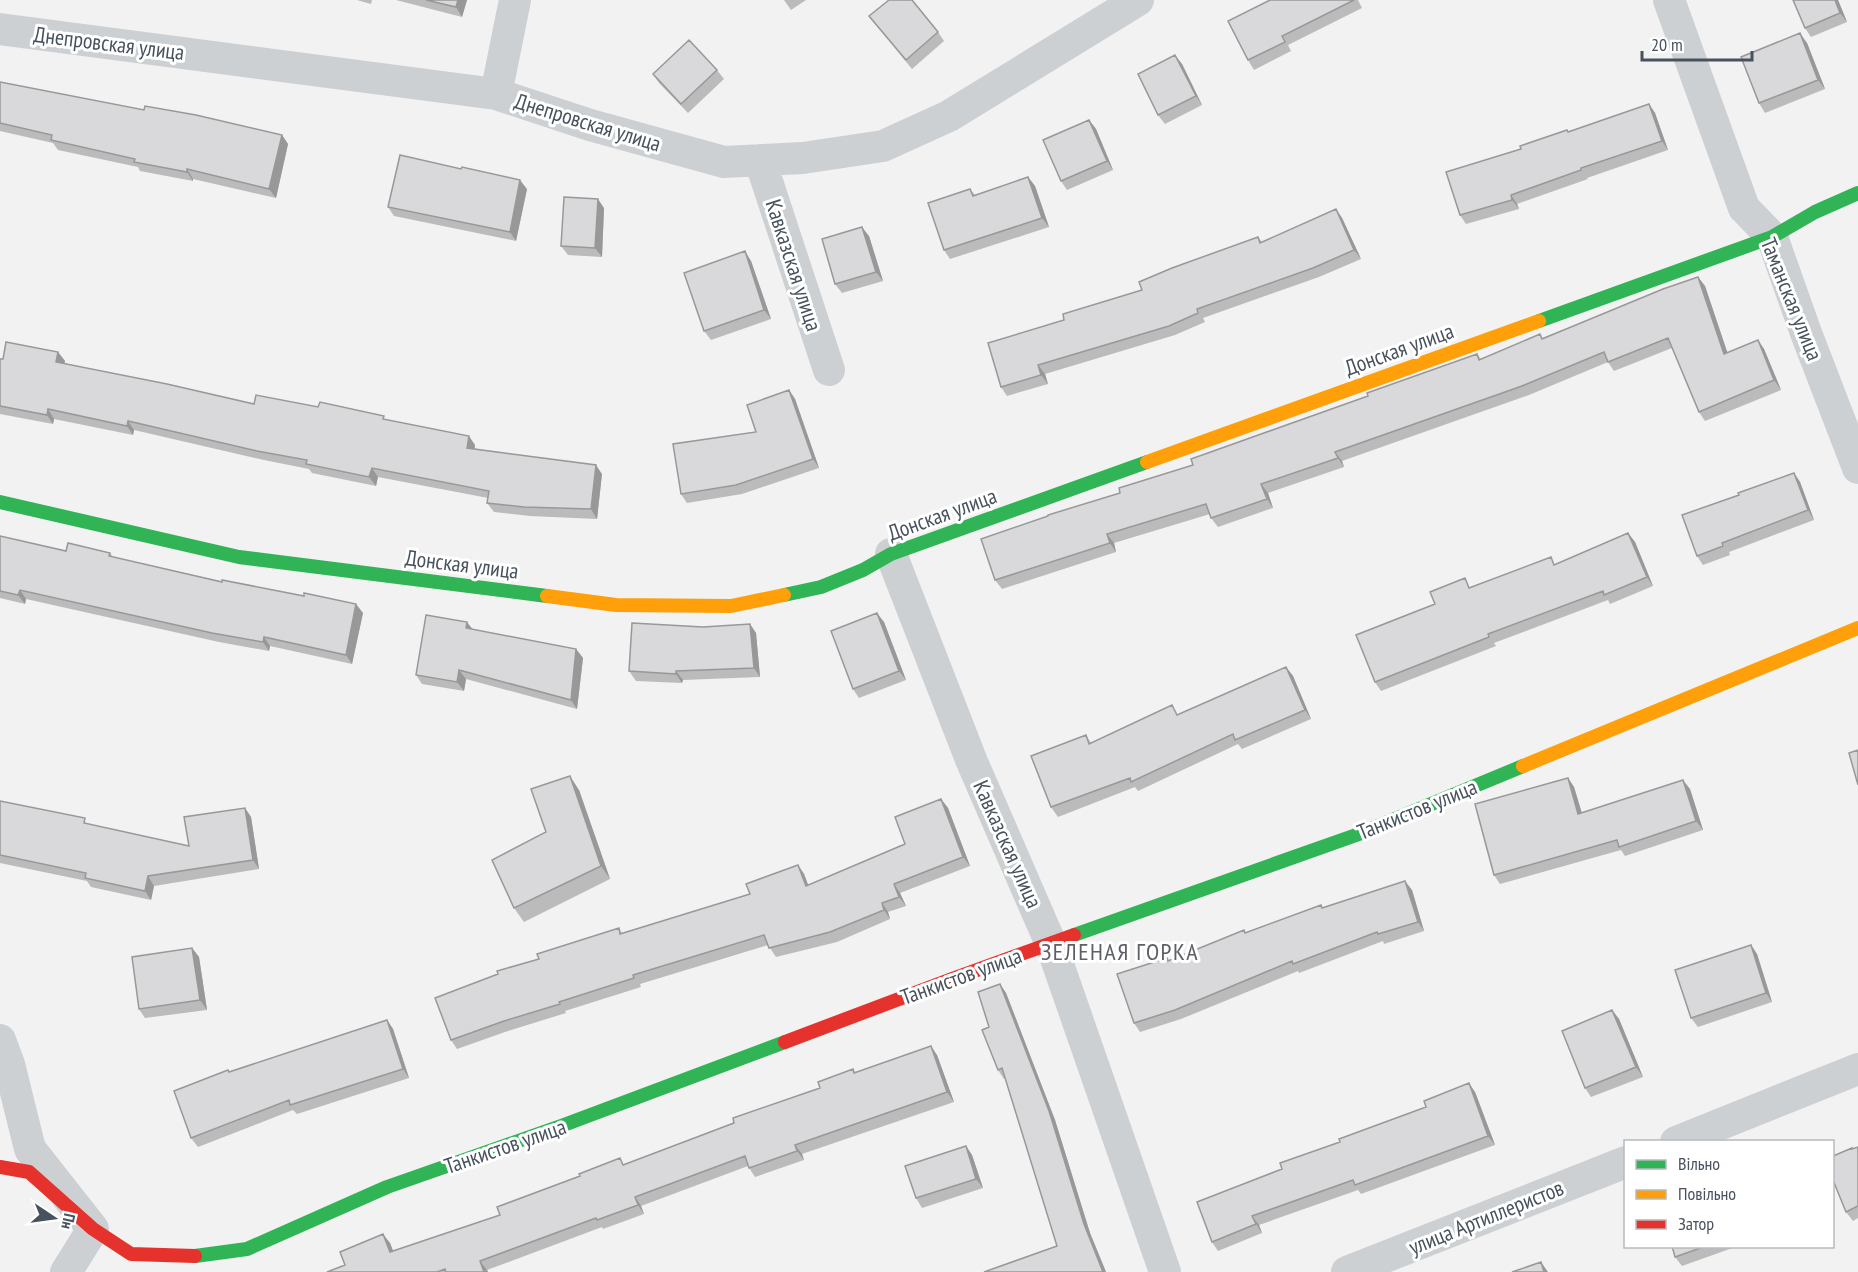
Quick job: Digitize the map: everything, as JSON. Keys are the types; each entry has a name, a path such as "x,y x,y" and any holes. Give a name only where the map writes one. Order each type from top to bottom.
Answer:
{"street":[{"path":"496,94 515,0"},
{"name":"Днепровская улица","path":"0,29 496,94 590,125 724,162 803,158 882,146 949,116 1138,0"},
{"name":"Таманская улица","path":"1669,0 1744,208 1772,237 1858,468"},
{"name":"Кавказская улица","path":"760,160 829,370"},
{"name":"Донская улица","path":"0,502 239,557 616,605 731,606 821,587 863,570 891,555 1772,237 1815,212 1858,194"},
{"name":"Кавказская улица","path":"891,555 972,762 1051,944 1165,1272"},
{"name":"Танкистов улица","path":"0,1167 29,1172 93,1229 131,1254 198,1256 247,1249 387,1187 561,1126 952,979 1359,834 1858,628"},
{"path":"0,1040 9,1064 30,1149 93,1229 66,1272"},
{"path":"1681,1140 1858,1070"},
{"name":"улица Артиллеристов","path":"1347,1272 1624,1163"}],"building":[{"path":"426,0 458,0 456,7"},
{"path":"889,0 912,0 938,32 906,60 869,16"},
{"path":"1270,0 1354,0 1282,36 1285,42 1248,60 1228,21"},
{"path":"1793,0 1835,0 1840,13 1805,28"},
{"path":"1800,33 1818,80 1759,103 1741,57"},
{"path":"689,40 717,70 681,104 653,74"},
{"path":"1175,55 1196,96 1158,115 1138,74"},
{"path":"0,82 144,110 145,106 196,115 282,135 269,189 187,169 187,172 134,162 135,159 51,140 52,135 0,123"},
{"path":"1649,104 1662,141 1581,168 1581,170 1511,195 1512,200 1460,215 1446,172 1521,149 1520,146"},
{"path":"1089,120 1107,161 1061,181 1043,140"},
{"path":"400,155 520,180 510,232 388,207"},
{"path":"1028,177 1042,218 944,250 928,203 970,189 973,196"},
{"path":"564,197 598,199 595,248 561,246"},
{"path":"1336,209 1354,250 1313,268 1197,309 1198,313 1169,326 1038,365 1041,375 1001,387 988,343 1064,320 1063,314 1142,290 1139,282 1172,268 1258,237 1260,243"},
{"path":"862,227 876,272 835,284 822,239"},
{"path":"745,251 764,310 704,331 684,273"},
{"path":"1698,277 1724,354 1758,340 1774,380 1699,412 1668,338 1608,362 1604,352 1522,386 1335,452 1338,458 1261,484 1267,499 1211,518 1206,504 1107,534 1110,543 995,580 981,539 1120,493 1119,488 1193,465 1191,459 1368,396 1367,393 1477,354 1479,360 1540,334 1542,339"},
{"path":"6,342 58,352 56,362 254,404 256,395 318,407 320,402 384,416 383,419 469,436 467,448 596,465 591,509 524,507 487,503 489,491 372,468 369,477 306,464 307,460 257,451 128,421 127,426 48,409 47,415 0,406 0,359 3,359"},
{"path":"789,390 813,459 736,485 681,494 673,444 756,432 747,405"},
{"path":"1794,473 1808,510 1722,543 1723,546 1697,556 1682,515"},
{"path":"1628,533 1647,577 1604,595 1603,591 1488,634 1489,637 1375,682 1356,635 1435,604 1430,592 1465,578 1469,588 1551,557 1554,565"},
{"path":"0,536 66,551 68,543 110,553 109,556 222,582 222,580 304,596 304,593 356,604 346,655 264,637 263,642 212,633 20,590 18,595 0,591"},
{"path":"877,613 899,671 853,689 831,631"},
{"path":"426,615 467,622 466,628 576,649 571,700 459,670 457,682 416,675"},
{"path":"632,623 703,627 750,624 754,668 676,671 676,674 629,671"},
{"path":"1286,667 1305,710 1235,740 1233,734 1131,782 1130,778 1051,807 1031,756 1086,735 1089,744 1172,705 1177,715"},
{"path":"1858,750 1858,785 1849,753"},
{"path":"570,776 601,866 514,908 492,860 546,832 531,789"},
{"path":"1568,778 1578,814 1683,780 1696,821 1619,847 1617,840 1494,875 1475,804"},
{"path":"941,799 963,857 894,884 899,897 882,903 884,910 830,932 769,948 764,935 633,975 634,978 451,1040 435,998 498,974 497,971 539,959 537,954 619,928 620,934 750,894 746,884 798,865 806,886 905,844 895,817"},
{"path":"0,801 85,818 84,823 189,846 184,817 245,808 253,860 148,876 145,891 85,878 86,873 0,855"},
{"path":"1405,881 1418,922 1378,934 1377,932 1293,964 1292,961 1175,1010 1134,1023 1117,974 1167,958 1168,961 1244,930 1245,933 1321,905 1322,908"},
{"path":"1751,945 1766,993 1691,1018 1675,970"},
{"path":"192,948 200,1000 139,1009 132,957"},
{"path":"1000,984 1049,1111 1084,1224 1103,1272 984,1272 1057,1246 1002,1068 998,1070 982,1030 989,1027 978,992"},
{"path":"1612,1010 1636,1067 1585,1088 1562,1031"},
{"path":"387,1020 403,1069 290,1105 289,1100 191,1138 174,1091 228,1070 229,1072"},
{"path":"931,1046 947,1092 795,1145 797,1151 749,1168 745,1156 635,1197 638,1205 480,1261 484,1272 446,1272 445,1269 437,1272 327,1272 345,1265 340,1252 383,1234 390,1252 500,1215 497,1207 580,1176 579,1174 620,1158 623,1165 734,1123 733,1118 820,1088 818,1082 853,1069 854,1073"},
{"path":"1469,1083 1488,1136 1355,1185 1353,1180 1252,1216 1256,1224 1212,1242 1197,1202 1282,1169 1280,1163 1340,1142 1339,1139 1426,1107 1424,1101"},
{"path":"966,1146 976,1179 916,1198 905,1166"},
{"path":"1858,1147 1858,1206 1846,1212 1834,1182 1834,1156"},
{"path":"1673,1248 1700,1248 1675,1257"},
{"path":"1541,1262 1544,1272 1512,1272"}],"traffic: fast":[{"path":"1539,321 1772,237 1815,212 1858,193"},
{"path":"784,595 821,587 863,570 891,554 1147,462"},
{"path":"0,502 239,557 547,596"},
{"path":"1074,935 1359,834 1523,766"},
{"path":"195,1256 247,1249 387,1187 561,1126 785,1042"}],"traffic: slow":[{"path":"1147,462 1539,321"},
{"path":"547,596 616,605 731,606 784,595"},
{"path":"1523,766 1858,628"}],"traffic: jam":[{"path":"785,1042 1074,935"},
{"path":"0,1167 29,1172 93,1229 131,1254 195,1256"}],"district":[{"name":"ЗЕЛЕНАЯ ГОРКА","path":"1120,952"}]}
